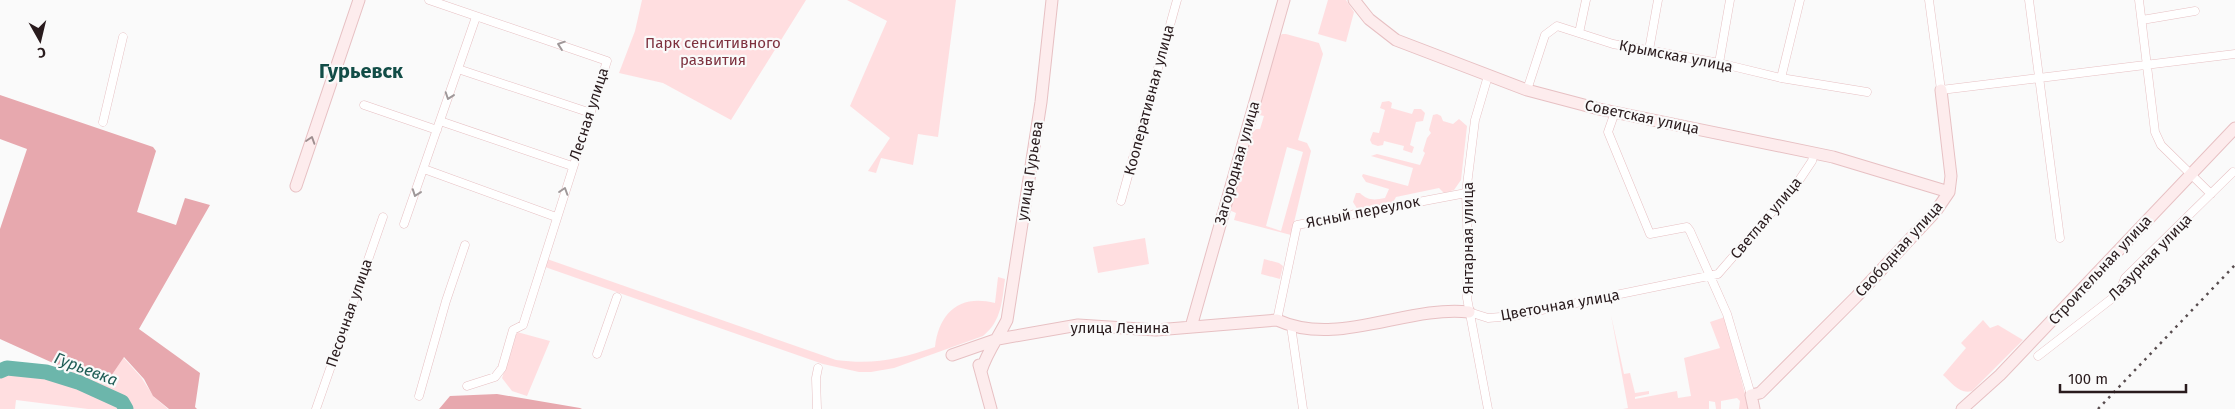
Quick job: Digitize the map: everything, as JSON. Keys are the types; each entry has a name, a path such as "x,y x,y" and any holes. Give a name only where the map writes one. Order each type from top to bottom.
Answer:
{"street":[{"path":"296,186 359,0"},
{"name":"Лесная улица","path":"430,0 607,61 572,166 523,325 513,330 502,368 495,377 467,386"},
{"name":"улица Гурьева","path":"981,371 986,353 998,339 1007,320 1040,102 1052,0"},
{"name":"Кооперативная улица","path":"1121,200 1177,0"},
{"name":"Загородная улица","path":"1191,327 1284,0"},
{"name":"Советская улица","path":"1354,0 1369,18 1396,40 1527,90 1615,112 1814,153 1867,166 1949,192"},
{"path":"1579,33 1586,0"},
{"path":"1649,50 1658,0"},
{"path":"1719,64 1730,0"},
{"path":"1781,78 1800,0"},
{"name":"Свободная улица","path":"1751,395 1760,394 1856,297 1936,211 1949,192 1951,176 1929,0"},
{"path":"2029,0 2060,238"},
{"path":"2139,0 2155,132 2161,145 2211,194"},
{"path":"2142,20 2195,12"},
{"path":"404,224 476,16"},
{"name":"Крымская улица","path":"1527,90 1545,35 1556,26 1613,44 1781,78 1867,92"},
{"path":"103,122 123,37"},
{"path":"1941,90 2235,54"},
{"path":"458,69 591,113"},
{"name":"Янтарная улица","path":"1488,76 1475,120 1466,193 1467,298 1488,409"},
{"path":"364,106 437,130"},
{"path":"1615,112 1608,132 1650,234 1687,227 1727,314 1754,409"},
{"path":"440,121 572,166"},
{"name":"Строительная улица","path":"1962,409 2018,356 2235,128"},
{"name":"Светлая улица","path":"1711,276 1718,274 1798,182 1812,161 1814,153"},
{"path":"424,169 556,217"},
{"name":"Лазурная улица","path":"2038,356 2118,293 2125,278 2234,172"},
{"name":"Ясный переулок","path":"1277,320 1297,225 1466,193"},
{"name":"Песочная улица","path":"316,409 382,217"},
{"path":"419,396 464,244"},
{"name":"Цветочная улица","path":"1291,326 1327,330 1448,310 1469,312 1488,318 1513,316 1711,276"},
{"path":"597,354 617,297"},
{"name":"улица Ленина","path":"981,371 971,360 952,355 974,349 998,339 1078,325 1156,330 1277,320 1291,326"},
{"path":"1291,326 1303,409"},
{"path":"974,349 991,409"},
{"path":"817,409 816,378 818,368"}],"green space":[{"name":"Парк сенситивного развития","path":"642,0 806,0 731,120 663,83 619,73 635,31"},
{"path":"847,0 956,0 938,137 918,134 913,165 881,158 876,173 868,171 890,138 850,106 887,21"},
{"path":"1328,0 1346,0 1354,12 1346,42 1318,34"},
{"path":"1282,34 1286,34 1319,43 1323,54 1298,140 1307,143 1311,151 1291,235 1234,220 1236,213 1229,210 1251,134 1256,129 1260,129 1264,116 1259,115 1258,109 1279,37","holes":["1287,147 1303,152 1281,231 1266,226"]},
{"path":"1389,101 1392,103 1391,108 1412,114 1414,109 1421,109 1425,113 1423,121 1416,122 1410,145 1414,147 1412,153 1403,150 1404,146 1384,141 1383,145 1378,146 1372,144 1370,140 1373,132 1379,133 1385,110 1380,108 1382,102"},
{"path":"1433,115 1441,116 1443,121 1453,124 1459,119 1467,126 1461,180 1454,190 1444,193 1439,188 1396,197 1392,204 1358,210 1353,202 1356,193 1360,193 1369,199 1378,199 1385,198 1389,189 1366,182 1362,176 1363,174 1408,186 1413,168 1371,156 1377,154 1420,165 1425,153 1423,151 1427,138 1431,133 1429,130"},
{"path":"1145,238 1149,264 1098,273 1093,247"},
{"path":"547,259 836,360 863,362 887,360 935,347 941,325 953,309 971,301 995,303 998,277 1005,279 998,317 983,336 894,368 859,372 823,364 545,267 544,264"},
{"path":"1264,259 1283,266 1280,279 1261,274"},
{"path":"1611,315 1624,374 1630,373 1635,393 1649,391 1649,394 1635,397 1635,399 1677,391 1678,398 1691,396 1684,358 1720,348 1710,322 1725,317 1749,409 1739,409 1740,401 1737,398 1721,401 1721,409 1716,409 1715,402 1709,401 1709,409 1623,409 1628,408"},
{"path":"1983,320 1990,328 1998,325 2023,340 1972,391 1960,390 1943,375 1966,348 1961,343"},
{"path":"517,332 550,341 527,396 512,391 502,378"},
{"path":"122,356 141,377 154,397 168,409 88,409 16,400 15,409 0,409 0,364 63,367"}],"shaded area":[{"path":"0,95 153,147 156,151 137,212 176,225 185,198 210,205 139,329 200,373 195,407 197,409 169,409 153,396 144,379 124,357 111,376 64,368 0,339 0,229 27,149 0,139"},
{"path":"497,394 582,409 439,409 450,396"}],"waterway":[{"name":"Гурьевка","path":"0,371 7,368 46,372 78,382 122,402 126,409"}],"railway":[{"path":"2098,409 2235,265"}],"district":[{"name":"Гурьевск","path":"361,71"}]}
